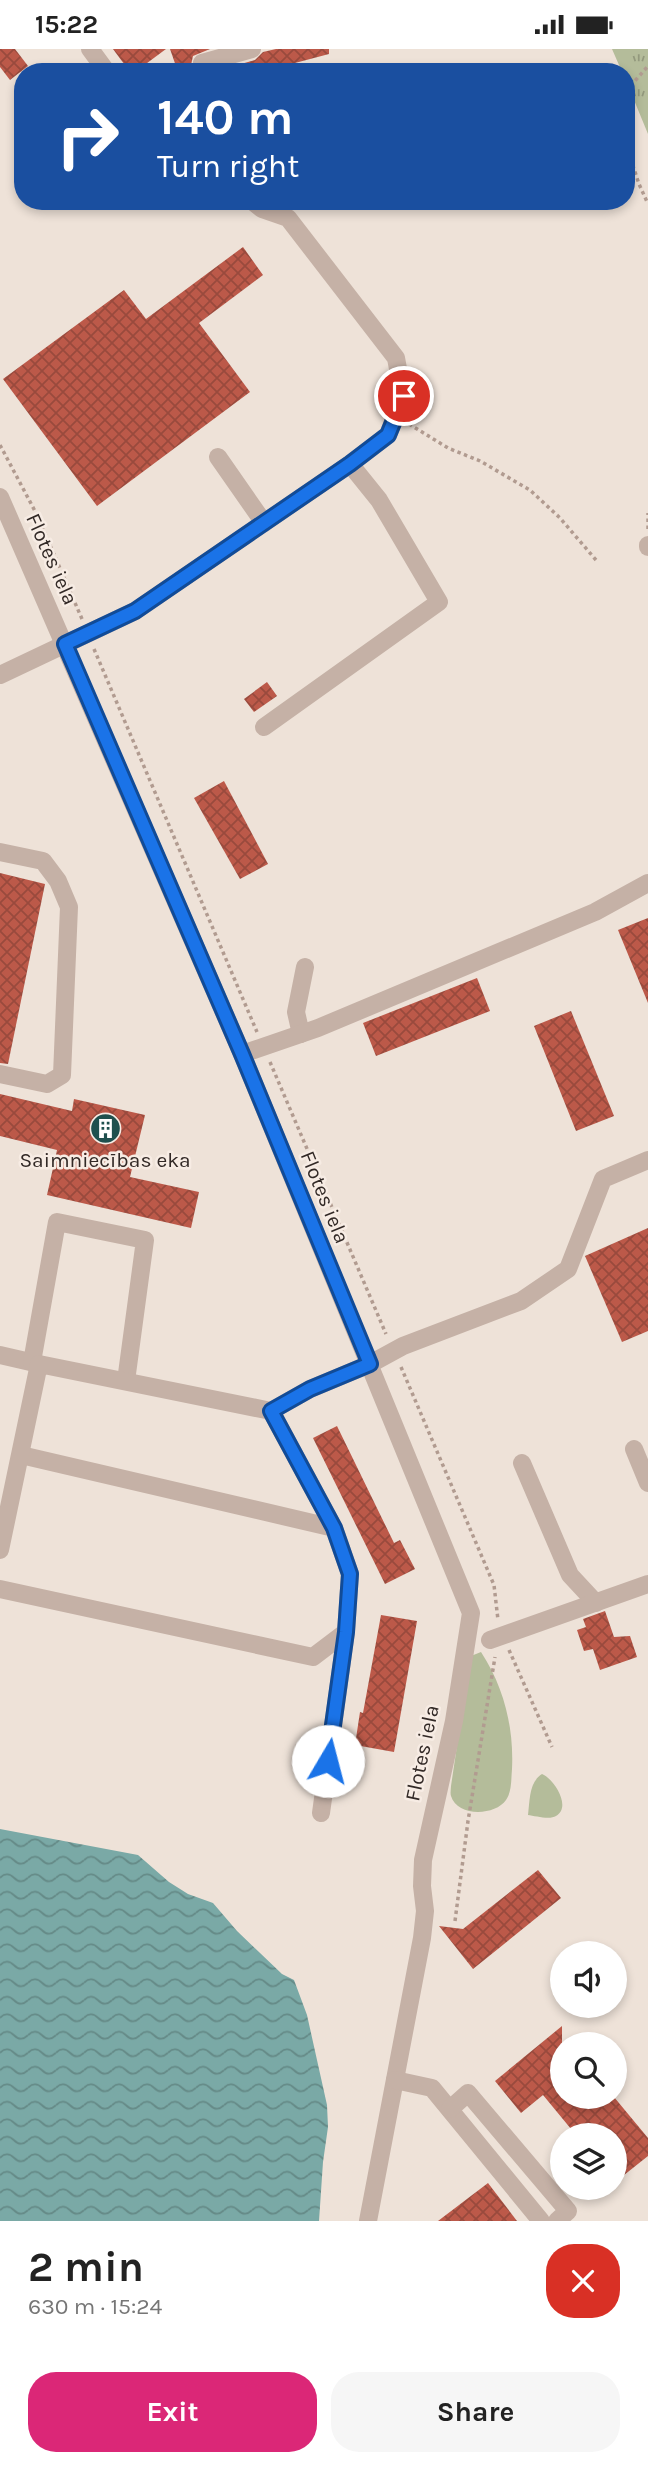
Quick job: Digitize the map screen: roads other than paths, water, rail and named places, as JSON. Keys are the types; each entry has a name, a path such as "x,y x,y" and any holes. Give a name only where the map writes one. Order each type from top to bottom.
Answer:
{"street":[{"path":"202,63 252,49"},
{"path":"0,675 135,611 350,464 388,435 404,396 396,358 288,218 265,210"},
{"path":"218,457 264,523"},
{"path":"264,727 439,602 379,501 350,464"},
{"name":"Flotes iela","path":"0,497 242,1054 471,1613 453,1721 423,1860 425,1912 422,1938 368,2221"},
{"path":"0,852 43,861 58,880 69,907 62,1075 47,1084 0,1074"},
{"path":"242,1054 301,1034 595,912 648,883"},
{"path":"301,1034 296,1012 304,967"},
{"path":"0,1355 271,1411 310,1389 394,1351 521,1301 568,1269 603,1179 648,1160"},
{"path":"0,1550 21,1455 57,1222 145,1240 126,1381"},
{"path":"271,1411 334,1528 350,1574 346,1632 321,1813"},
{"path":"634,1449 648,1483"},
{"path":"21,1455 334,1528"},
{"path":"522,1463 570,1575 596,1603"},
{"path":"496,1644 648,1584"},
{"path":"0,1589 313,1657 346,1632"},
{"path":"395,2080 432,2088 541,2221"},
{"path":"450,2109 468,2093 568,2211 557,2221"}],"water":[{"path":"0,1829 138,1855 169,1882 188,1894 213,1903 237,1931 282,1974 294,1980 307,2015 327,2105 328,2127 319,2221 0,2221"}],"place":[{"name":"Saimniecības eka","path":"105,1128"}]}
